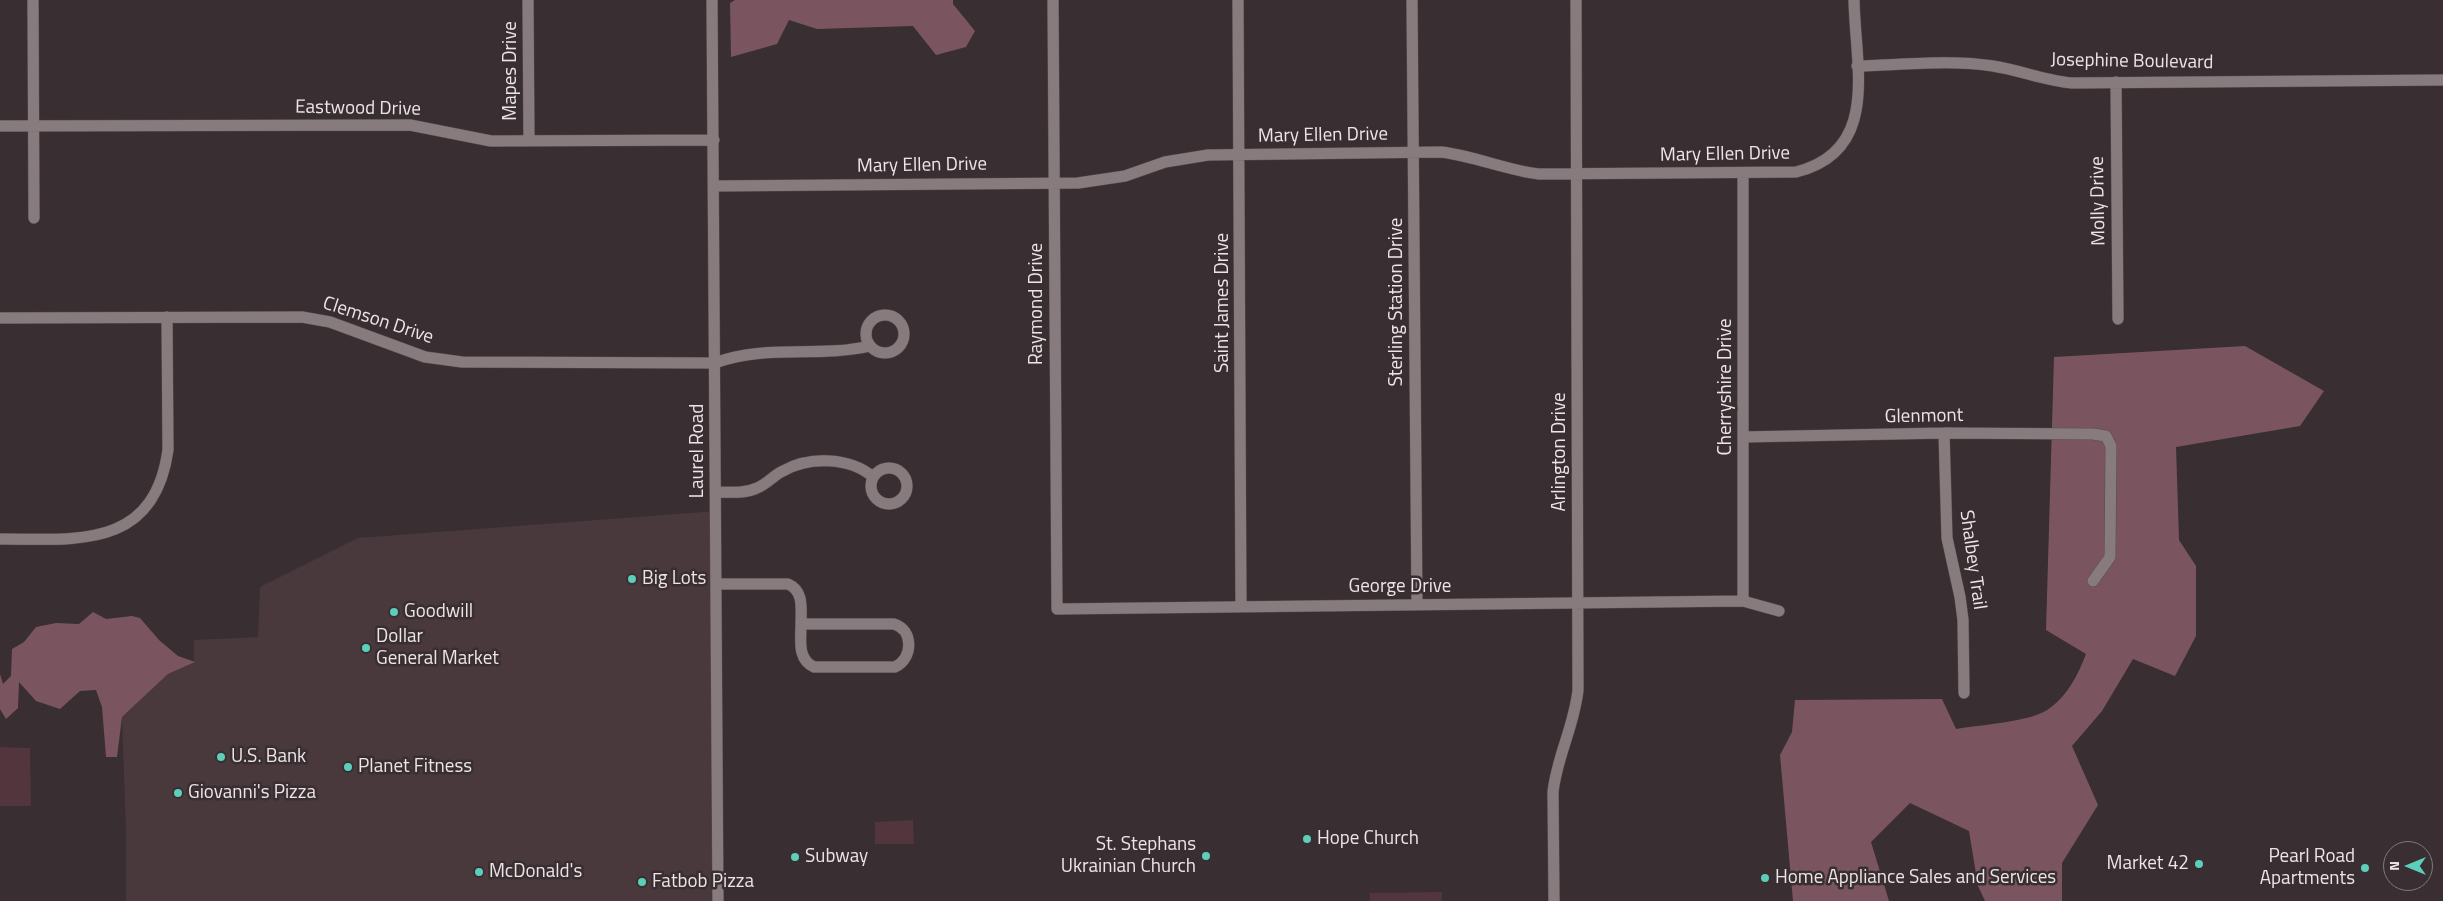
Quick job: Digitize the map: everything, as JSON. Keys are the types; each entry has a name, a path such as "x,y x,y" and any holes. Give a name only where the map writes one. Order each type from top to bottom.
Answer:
{"street":[{"path":"33,0 34,218"},
{"name":"Mapes Drive","path":"528,0 530,141"},
{"name":"Laurel Road","path":"712,0 718,901"},
{"name":"Raymond Drive","path":"1053,0 1056,609"},
{"name":"Saint James Drive","path":"1238,0 1241,606"},
{"name":"Sterling Station Drive","path":"1412,0 1417,605"},
{"name":"Arlington Drive","path":"1554,901 1554,792 1560,757 1576,712 1578,690 1576,0"},
{"path":"1854,0 1858,66"},
{"name":"Josephine Boulevard","path":"1858,66 1965,63 2001,67 2054,82 2443,80"},
{"name":"Mary Ellen Drive","path":"714,186 1102,181 1186,157 1442,152 1465,155 1518,172 1576,174 1796,172 1810,168 1834,155 1844,144 1856,119 1858,66"},
{"name":"Molly Drive","path":"2116,82 2118,319"},
{"name":"Eastwood Drive","path":"0,126 410,125 477,139 530,141 714,140"},
{"name":"Cherryshire Drive","path":"1743,173 1744,601"},
{"path":"0,538 80,539 94,537 110,532 134,517 154,495 166,467 168,450 167,316"},
{"name":"Clemson Drive","path":"0,318 302,317 330,322 425,357 462,362 715,363 737,356 766,352 852,350 870,346"},
{"name":"Glenmont","path":"1743,437 1944,433 2106,436 2111,446 2110,557 2093,581"},
{"name":"Shalbey Trail","path":"1944,433 1947,538 1963,620 1964,693"},
{"path":"716,492 744,492 758,488 781,471 808,462 844,463 865,470 873,477"},
{"path":"716,584 788,584 794,587 801,598 801,624 801,654 804,660 814,667 895,667 905,660 908,654 908,636 905,630 894,624 801,624"},
{"name":"George Drive","path":"1056,609 1744,601 1779,612"}],"shaded area":[{"path":"735,0 953,0 953,4 975,31 966,47 936,55 913,26 817,29 789,20 777,44 731,57 730,3"},
{"path":"2245,346 2324,391 2300,426 2176,447 2179,540 2196,566 2196,636 2175,676 2133,659 2102,711 2072,746 2098,805 2062,863 2062,901 1985,901 1978,886 1969,831 1910,803 1871,842 1889,901 1793,901 1780,755 1792,732 1795,700 1942,699 1956,729 2019,720 2042,713 2063,696 2080,669 2086,654 2046,630 2054,357"},
{"path":"716,511 718,901 126,901 122,717 168,674 194,662 194,640 258,637 260,587 358,538"},
{"path":"93,612 106,619 132,616 140,618 159,640 178,656 195,662 168,674 122,717 117,757 106,757 102,707 96,690 80,691 60,709 36,701 19,682 18,708 6,719 0,709 0,674 3,684 11,676 12,649 24,642 36,627 56,623 79,624"},
{"path":"0,747 30,748 31,806 0,806"},
{"path":"913,820 914,844 875,844 875,822"},
{"path":"1442,892 1442,901 1370,901 1370,893"}],"place":[{"name":"Big Lots","path":"632,579"},
{"name":"Goodwill","path":"394,612"},
{"name":"Dollar General Market","path":"366,648"},
{"name":"U.S. Bank","path":"221,757"},
{"name":"Planet Fitness","path":"348,767"},
{"name":"Giovanni's Pizza","path":"178,793"},
{"name":"Hope Church","path":"1307,839"},
{"name":"St. Stephans Ukrainian Church","path":"1206,856"},
{"name":"Subway","path":"795,857"},
{"name":"Market 42","path":"2199,864"},
{"name":"Pearl Road Apartments","path":"2365,868"},
{"name":"McDonald's","path":"479,872"},
{"name":"Home Appliance Sales and Services","path":"1765,878"},
{"name":"Fatbob Pizza","path":"642,882"}]}
